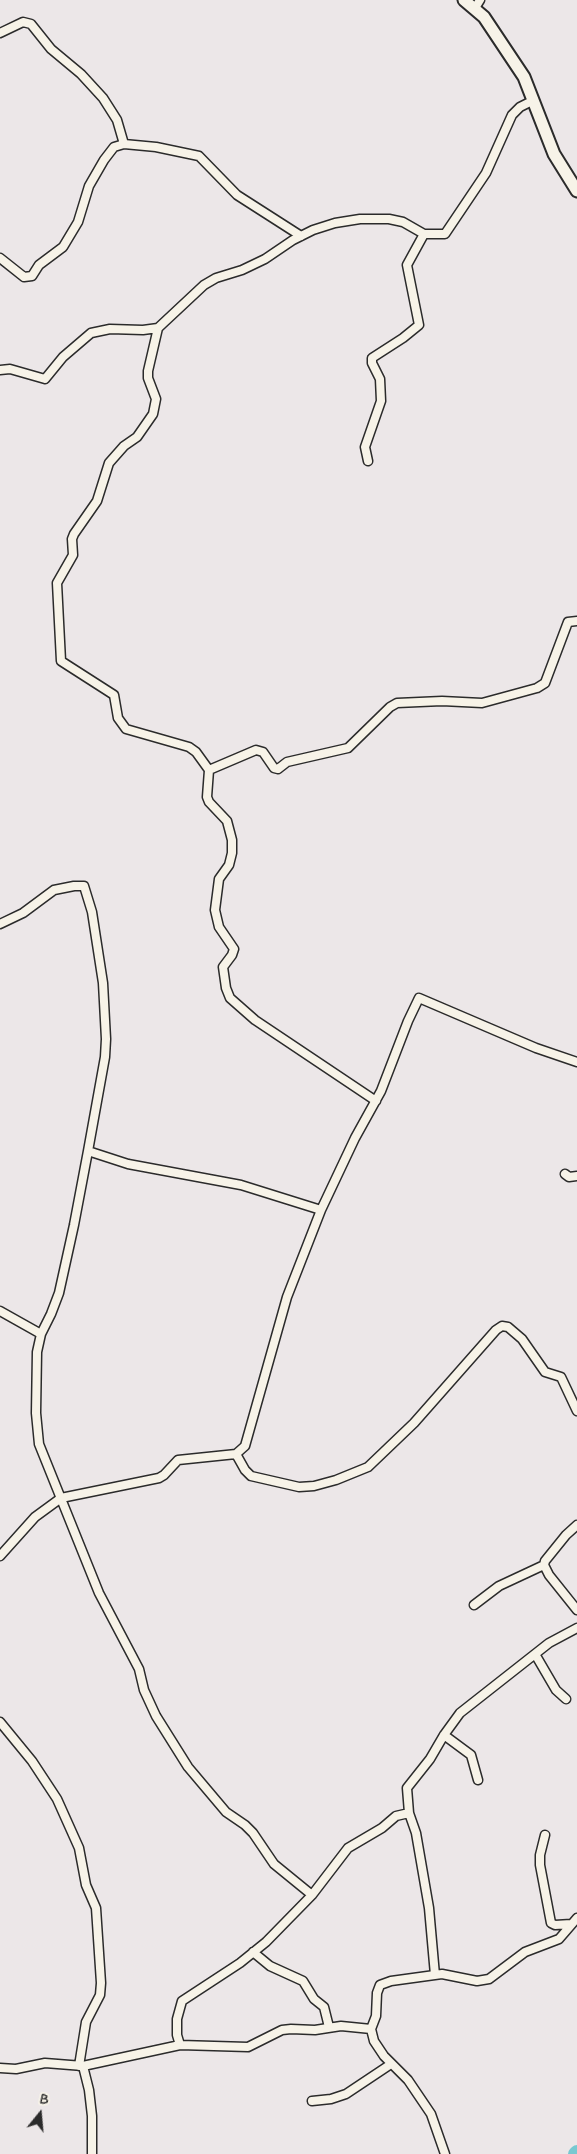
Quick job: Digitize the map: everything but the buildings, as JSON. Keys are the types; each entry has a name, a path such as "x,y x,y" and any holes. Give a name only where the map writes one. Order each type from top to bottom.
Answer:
{"street":[{"path":"464,0 477,4 524,77 554,154 577,192"},
{"path":"0,33 23,22 34,26 51,49 81,74 103,98 118,120 124,144"},
{"path":"0,370 10,369 45,379 63,357 95,331 110,328 151,330 158,328 204,285 216,278 242,270 265,259 301,236 335,223 379,218 403,222 424,234 445,234 483,178 512,115 520,107 534,100"},
{"path":"0,258 24,277 32,276 39,266 63,247 78,222 90,183 110,150 124,144 156,147 199,156 236,195 301,236"},
{"path":"368,461 365,447 381,401 380,379 372,363 372,358 403,338 418,325 407,265 424,234"},
{"path":"158,328 148,371 148,378 156,399 153,414 146,427 110,463 97,501 74,534 72,539 73,555 57,583 60,657 63,663 78,670 114,694 118,718 126,729 189,747 196,752 209,770 208,797 210,802 227,821 232,840 230,860 218,879 215,910 220,927 234,949 223,967 226,988 230,998 240,1009 270,1031 376,1101"},
{"path":"209,770 256,750 263,752 274,768 278,769 288,762 348,748 390,707 397,703 442,701 482,703 537,688 545,683 568,622 577,621"},
{"path":"0,924 23,913 54,890 64,887 84,886 92,912 103,983 105,1056 74,1226 59,1293 52,1314 41,1334 36,1360 37,1428 43,1454 99,1593 139,1669 149,1703 180,1754 226,1812 253,1833 274,1864 312,1894"},
{"path":"0,1556 35,1517 61,1498 158,1478 164,1475 178,1460 236,1454 245,1446 287,1298 321,1210 355,1138 376,1101 419,998 536,1048 577,1062"},
{"path":"88,1151 128,1164 240,1185 321,1210"},
{"path":"565,1174 572,1178 577,1176"},
{"path":"0,1311 41,1334"},
{"path":"236,1454 245,1470 251,1476 299,1487 314,1486 336,1480 368,1467 414,1423 496,1330 502,1326 508,1327 522,1339 545,1372 561,1377 577,1411"},
{"path":"474,1605 499,1586 544,1565 545,1561 566,1535 577,1525"},
{"path":"544,1565 549,1575 577,1610"},
{"path":"435,1975 429,1908 416,1832 409,1812 407,1788 430,1760 444,1735 460,1713 556,1637 577,1628"},
{"path":"535,1654 556,1690 566,1699"},
{"path":"0,1722 32,1761 58,1799 78,1848 86,1885 96,1908 101,1975 100,1995 86,2022 81,2066 89,2090 92,2116 92,2154"},
{"path":"444,1735 471,1755 478,1780"},
{"path":"180,2044 177,2035 177,2019 182,2002 266,1942 312,1894 348,1848 382,1828 396,1816 409,1812"},
{"path":"545,1835 540,1855 540,1864 552,1923 555,1925 574,1921"},
{"path":"446,2154 431,2114 422,2098 408,2080 391,2064 374,2041 371,2029 376,2016 376,1993 380,1985 391,1981 435,1975 451,1975 478,1981 489,1979 525,1952 559,1940 574,1921"},
{"path":"254,1952 270,1966 303,1981 314,1999 324,2007 330,2027"},
{"path":"0,2068 16,2069 45,2063 81,2066 180,2044 248,2047 282,2030 315,2030 341,2026 371,2029"},
{"path":"312,2101 331,2100 346,2094 391,2064"}]}
